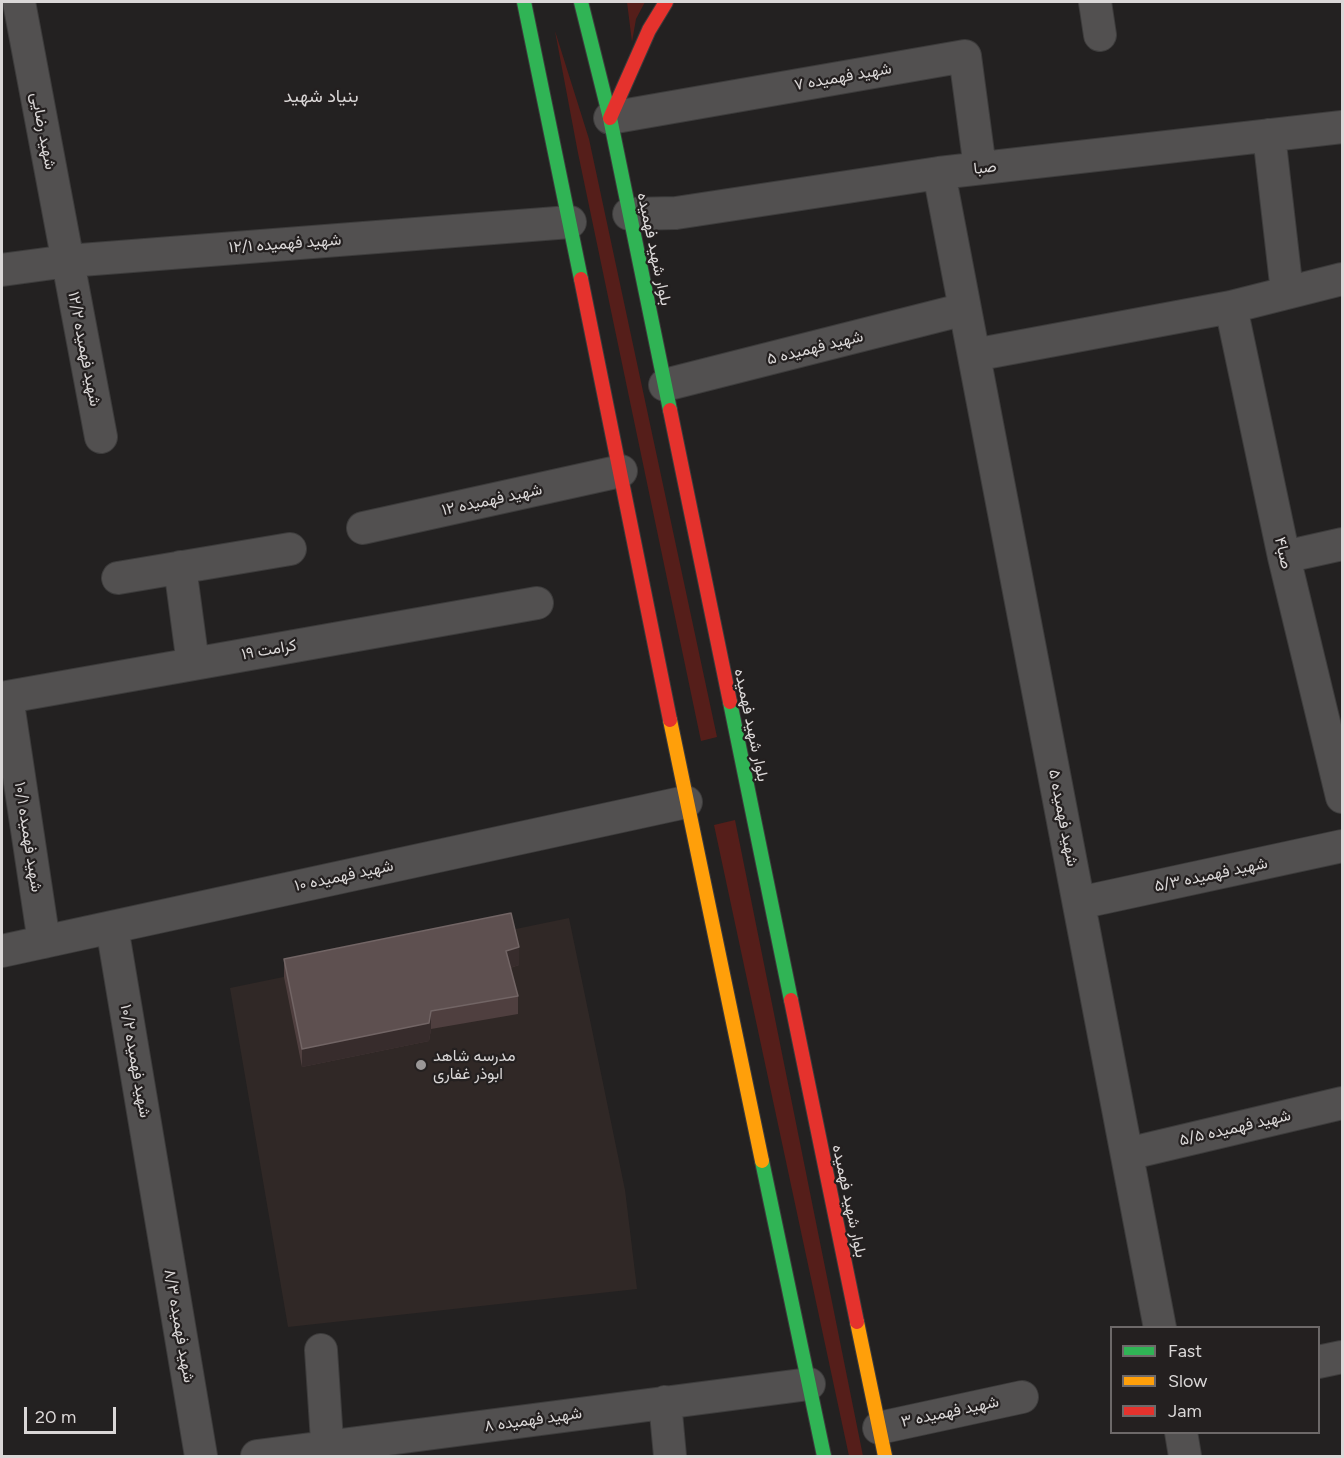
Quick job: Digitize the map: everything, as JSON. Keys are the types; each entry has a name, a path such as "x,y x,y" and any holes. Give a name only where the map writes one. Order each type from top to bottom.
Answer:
{"main road":[{"path":"524,2 621,471 686,802 824,1456"},
{"name":"بلوار شهید فهمیده","path":"580,2 610,118 882,1442"},
{"path":"610,118 649,30 666,2"},
{"path":"517,40 536,60"}],"street":[{"name":"شهید رضایی","path":"19,2 68,261"},
{"path":"1095,2 1100,35"},
{"name":"شهید فهمیده ۷","path":"610,118 965,56 980,168"},
{"name":"صبا","path":"629,214 676,213 939,173 1342,127"},
{"path":"1269,135 1287,292"},
{"name":"شهید فهمیده ۵","path":"939,173 1160,1326"},
{"name":"شهید فهمیده ۱۲/۱","path":"2,270 68,261 570,222"},
{"name":"شهید فهمیده ۱۲/۲","path":"68,261 101,436"},
{"path":"974,355 1231,307 1342,279"},
{"name":"صبا۴","path":"1231,307 1284,557 1342,792"},
{"name":"شهید فهمیده ۵","path":"665,386 965,309"},
{"name":"شهید فهمیده ۱۲","path":"363,528 621,471"},
{"path":"1284,557 1342,544"},
{"path":"118,578 290,549"},
{"path":"180,567 193,664"},
{"name":"کرامت ۱۹","path":"4,698 537,603"},
{"name":"شهید فهمیده ۱۰/۱","path":"4,698 44,942"},
{"name":"شهید فهمیده ۱۰","path":"2,951 686,802"},
{"name":"شهید فهمیده ۵/۳","path":"1079,903 1342,846"},
{"name":"شهید فهمیده ۱۰/۲","path":"112,927 157,1195"},
{"name":"شهید فهمیده ۵/۵","path":"1127,1154 1342,1103"},
{"name":"شهید فهمیده ۸/۳","path":"157,1195 201,1456"},
{"path":"321,1350 328,1452"},
{"path":"1320,1362 1342,1357"},
{"name":"شهید فهمیده ۸","path":"257,1456 328,1452 665,1402 809,1384"},
{"name":"شهید فهمیده ۳","path":"882,1442 1022,1396"},
{"path":"665,1402 670,1456"},
{"path":"1181,1434 1185,1456"}],"shaded area":[{"path":"627,2 645,2 636,19 632,42"},
{"path":"555,31 589,139 717,737 701,741 578,153"},
{"path":"735,820 863,1456 849,1456 714,825"},
{"name":"مدرسه شاهد ابوذر غفاری","path":"569,918 625,1190 637,1289 288,1327 230,988"}],"building":[{"path":"511,913 519,947 506,951 518,996 431,1011 429,1023 302,1049 284,959"}],"traffic: fast":[{"path":"524,2 581,279"},
{"path":"581,2 610,118 670,410"},
{"path":"730,702 791,1000"},
{"path":"762,1161 824,1456"}],"traffic: slow":[{"path":"670,720 762,1161"},
{"path":"857,1322 885,1456"}],"traffic: jam":[{"path":"610,118 649,30 666,2"},
{"path":"581,279 670,720"},
{"path":"670,410 730,702"},
{"path":"791,1000 857,1322"}],"place":[{"name":"مدرسه شاهد ابوذر غفاری","path":"421,1065"}],"district":[{"name":"بنیاد شهید","path":"321,97"}]}
